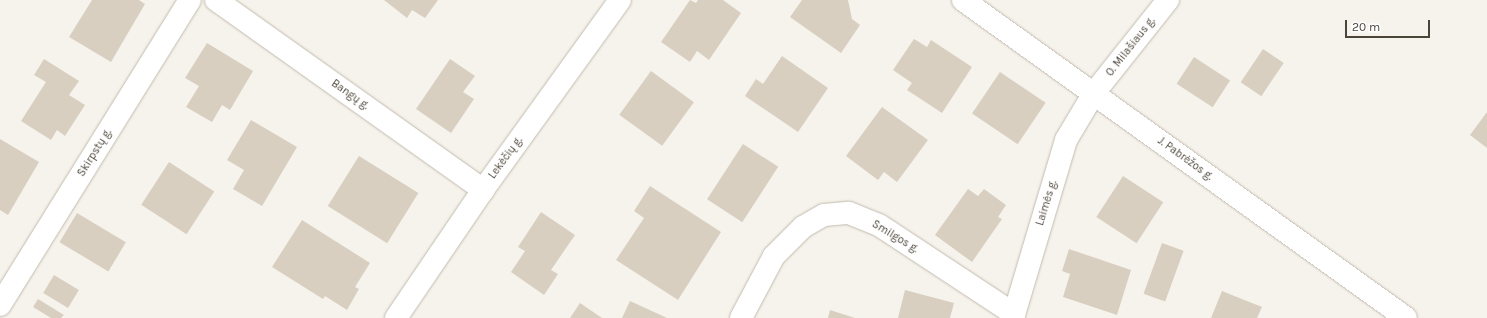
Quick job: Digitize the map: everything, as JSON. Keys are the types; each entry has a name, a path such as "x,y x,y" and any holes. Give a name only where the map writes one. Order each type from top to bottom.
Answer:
{"street":[{"name":"Skirpstų g.","path":"0,305 190,0"},
{"name":"Bangų g.","path":"216,0 483,190"},
{"name":"Lekėčių g.","path":"396,318 483,190 620,0"},
{"name":"J. Pabrėžos g.","path":"963,0 1406,318"},
{"name":"O. Milašiaus g.","path":"1094,93 1168,0"},
{"name":"Laimės g.","path":"1013,316 1066,140 1094,93"},
{"name":"Smilgos g.","path":"741,318 774,256 803,227 824,215 849,213 879,225 1013,316"}],"building":[{"path":"92,0 139,0 145,4 111,62 69,37"},
{"path":"384,0 438,0 425,18 412,10 407,18"},
{"path":"690,0 696,3 698,0 723,0 741,13 709,60 697,51 690,62 661,42"},
{"path":"802,0 848,0 852,19 860,25 841,53 790,17"},
{"path":"914,39 927,47 931,40 972,67 942,113 907,90 912,83 893,70"},
{"path":"207,43 253,71 230,110 222,105 212,122 186,107 199,86 185,78"},
{"path":"1263,49 1284,63 1261,96 1241,82"},
{"path":"782,56 828,88 798,132 745,96 756,79 763,84"},
{"path":"1194,57 1230,80 1213,107 1177,84"},
{"path":"44,59 79,81 69,95 85,105 65,136 57,130 51,140 21,121 46,82 34,75"},
{"path":"450,59 475,76 463,92 474,99 451,133 416,109"},
{"path":"651,71 694,102 662,146 619,115"},
{"path":"1000,72 1046,103 1018,144 972,113"},
{"path":"882,107 928,140 897,182 884,172 878,180 846,156"},
{"path":"1487,112 1487,148 1470,135"},
{"path":"251,120 297,147 262,206 233,189 244,170 227,160"},
{"path":"0,139 39,162 8,215 0,210"},
{"path":"743,144 778,167 742,222 707,199"},
{"path":"359,156 418,193 387,243 328,206"},
{"path":"169,162 214,191 187,234 141,205"},
{"path":"1123,176 1163,202 1137,243 1096,217"},
{"path":"650,186 721,232 678,300 616,260 644,218 634,211"},
{"path":"968,189 978,196 984,189 1006,205 998,217 1002,219 972,262 935,235"},
{"path":"541,212 575,235 551,270 558,274 544,295 511,272 525,251 518,247"},
{"path":"77,213 126,242 108,272 59,242"},
{"path":"302,220 370,263 355,287 359,289 347,310 325,296 323,299 272,267"},
{"path":"1162,243 1184,251 1165,302 1144,294"},
{"path":"1069,249 1131,270 1117,315 1063,297 1070,274 1062,271"},
{"path":"54,275 79,290 68,308 43,293"},
{"path":"905,290 954,303 950,318 898,318"},
{"path":"1222,291 1262,307 1257,318 1211,318"},
{"path":"38,299 64,315 61,318 51,318 33,307"},
{"path":"630,301 667,318 622,318"},
{"path":"580,303 602,318 570,318"},
{"path":"830,310 855,318 828,318"}]}
